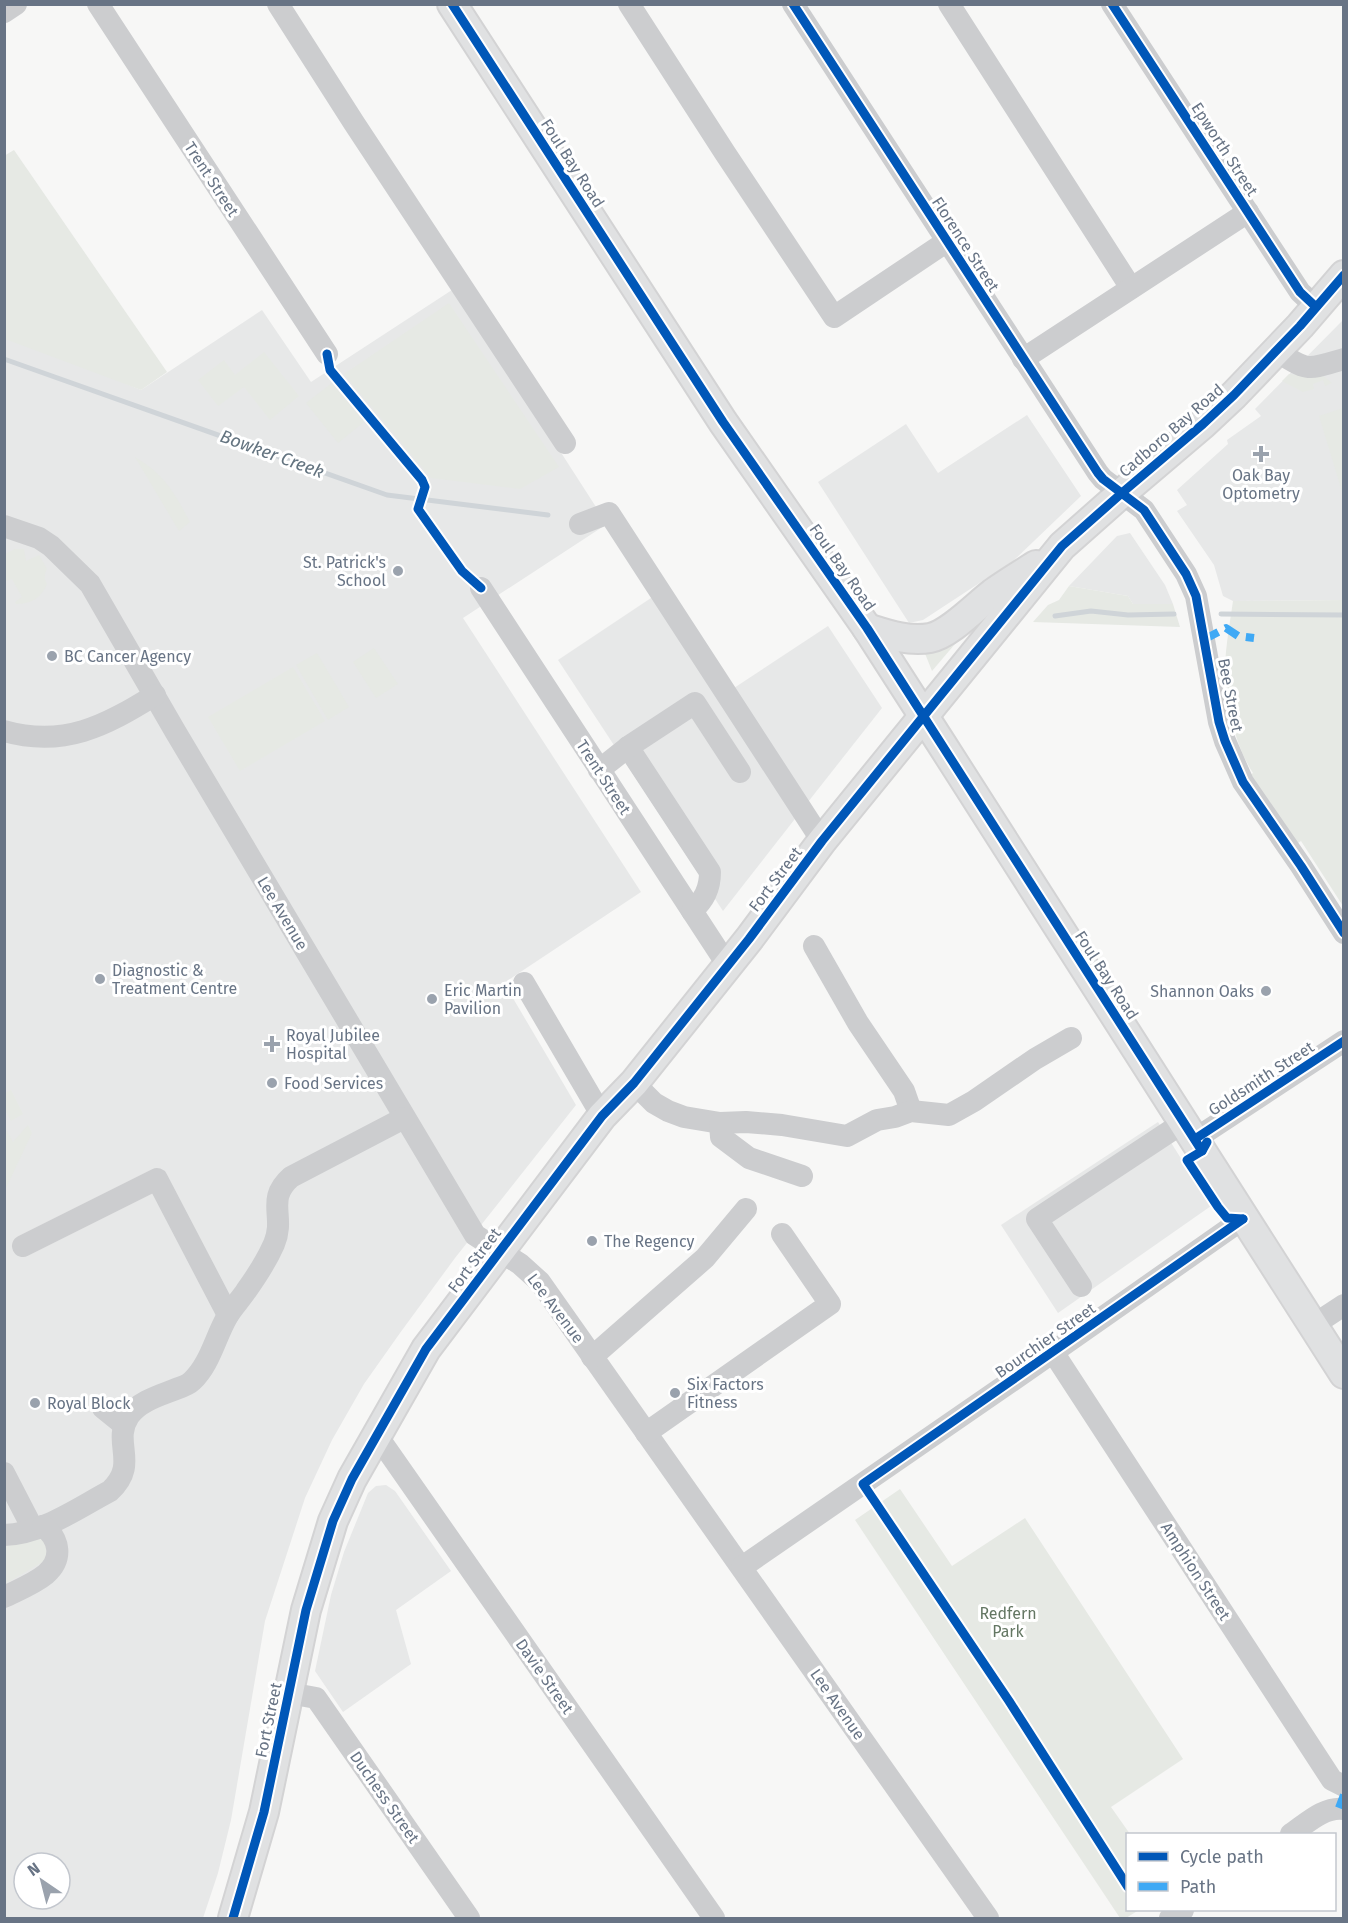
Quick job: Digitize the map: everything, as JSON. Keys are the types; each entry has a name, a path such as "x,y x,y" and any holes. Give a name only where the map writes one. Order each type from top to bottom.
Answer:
{"main road":[{"name":"Foul Bay Road","path":"452,4 723,422 867,628 1344,1374"},
{"name":"Cadboro Bay Road","path":"924,716 1062,546 1203,424 1276,351 1344,275"},
{"path":"867,628 894,637 932,638 1062,546"},
{"name":"Fort Street","path":"233,1918 264,1812 306,1611 318,1565 334,1518 376,1434 426,1349 498,1252 603,1116 634,1083 728,966 822,841 924,716"}],"street":[{"path":"4,12 16,4"},
{"name":"Trent Street","path":"98,4 327,354"},
{"path":"278,4 565,443"},
{"path":"629,4 834,317 946,242"},
{"name":"Florence Street","path":"793,4 1098,473 1123,492"},
{"path":"949,4 1131,288"},
{"name":"Epworth Street","path":"1112,4 1300,292 1316,307"},
{"path":"1023,359 1248,212"},
{"path":"1276,351 1298,365 1310,368 1344,359"},
{"name":"Bee Street","path":"1123,492 1144,510 1186,574 1196,596 1219,722 1243,782 1344,933"},
{"path":"580,524 609,513 822,841"},
{"name":"Lee Avenue","path":"4,526 39,538 82,574 96,594 475,1235 498,1252 520,1264 540,1282 988,1918"},
{"name":"Trent Street","path":"481,588 728,966"},
{"path":"4,731 35,738 62,737 88,731 112,721 155,695"},
{"path":"599,770 628,747 695,704 740,772"},
{"path":"628,747 710,872 708,891 702,903 692,912"},
{"path":"814,946 858,1023 904,1091 911,1111"},
{"path":"524,983 603,1116"},
{"path":"634,1083 654,1103 684,1117 720,1123 746,1122 782,1125 848,1136 877,1120 895,1118 911,1111 949,1115 975,1101 1035,1059 1071,1038"},
{"name":"Goldsmith Street","path":"1081,1286 1037,1219 1344,1041"},
{"path":"4,1535 20,1534 38,1528 110,1491 118,1484 126,1460 122,1434 131,1413 147,1393 190,1383 270,1264 279,1227 287,1214 276,1197 279,1189 291,1177 325,1170 366,1150 404,1118"},
{"path":"720,1123 721,1137 749,1158 802,1176"},
{"path":"23,1246 157,1179 237,1311"},
{"path":"592,1357 697,1265 746,1209"},
{"name":"Bourchier Street","path":"742,1567 1243,1219"},
{"path":"646,1433 830,1304 782,1234"},
{"path":"1312,1326 1344,1305"},
{"name":"Amphion Street","path":"1053,1352 1332,1779 1344,1786"},
{"path":"103,1408 124,1425"},
{"name":"Davie Street","path":"376,1434 714,1918"},
{"path":"4,1473 38,1528 52,1533 57,1542 54,1561 56,1576 4,1597"},
{"name":"Duchess Street","path":"290,1693 316,1698 469,1918"},
{"path":"1293,1833 1323,1813 1341,1808"}],"shaded area":[{"name":"Royal Jubilee Hospital","path":"455,288 607,524 463,618 641,892 504,983 576,1105 455,1258 364,1384 332,1440 305,1498 265,1621 231,1820 218,1873 203,1918 5,1918 5,334 141,390 262,310 311,382"},
{"path":"1343,320 1343,600 1233,601 1223,596 1214,565 1177,511 1187,505 1177,490 1228,444 1227,440 1261,416 1255,409"},
{"path":"1027,415 1081,496 1013,561 923,620 909,623 818,482 906,424 938,473"},
{"path":"1130,533 1165,585 1173,604 1133,604 1128,596 1069,586 1117,536"},
{"path":"654,596 798,815 723,911 558,660"},
{"path":"828,626 882,708 808,802 734,688"},
{"path":"1158,1122 1211,1206 1058,1313 1001,1225"},
{"path":"386,1485 395,1491 451,1571 396,1610 411,1664 343,1712 315,1671 331,1595 344,1552 368,1493 376,1486"}],"green space":[{"path":"14,150 167,372 141,390 5,339 4,156"},
{"path":"449,303 559,467 520,489 431,478 344,374"},
{"path":"264,352 299,396 270,420 244,387 218,406 198,380 224,360 235,375"},
{"path":"1289,374 1321,374 1332,383 1325,386 1323,380 1313,384 1314,389 1303,392 1282,381"},
{"path":"332,383 364,422 338,443 306,403"},
{"path":"1344,408 1343,495 1319,416"},
{"path":"135,457 168,485 179,502 190,522 179,531"},
{"path":"15,549 24,549 26,561 39,555 47,569 45,580 47,584 42,593 35,599 22,604 15,602 22,597 12,579 5,581 5,554"},
{"path":"1069,586 1128,596 1133,604 1173,604 1180,627 1033,622 1048,605 1059,600"},
{"path":"1343,600 1343,906 1301,841 1289,849 1242,780 1253,773 1241,749 1232,721 1226,692 1225,666 1233,601"},
{"path":"966,631 932,671 924,651"},
{"path":"374,648 398,684 376,698 353,662"},
{"path":"317,653 349,707 328,720 296,665"},
{"path":"293,667 325,721 240,771 208,717"},
{"path":"11,1090 23,1114 11,1121 5,1110 5,1093"},
{"path":"28,1125 32,1133 5,1190 5,1128 13,1142"},
{"name":"Redfern Park","path":"900,1489 952,1566 1025,1518 1183,1759 1111,1807 1129,1833 1126,1833 1126,1911 1137,1911 1126,1918 1120,1918 855,1520"},
{"path":"47,1538 46,1560 5,1584 4,1541"}],"waterway":[{"name":"Bowker Creek","path":"4,359 387,495 548,515"},
{"name":"Bowker Creek","path":"1055,616 1091,611 1128,615 1174,614"},
{"name":"Bowker Creek","path":"1221,614 1344,615"}],"marked path":[{"path":"1205,639 1226,628 1238,636 1254,638"},
{"path":"1339,1808 1344,1795"}],"cycle path":[{"path":"452,4 723,422 867,628 1202,1151"},
{"path":"793,4 1098,473 1144,510 1186,574 1196,596 1219,722 1243,782 1344,933"},
{"path":"1112,4 1300,292 1316,307"},
{"path":"233,1918 264,1812 306,1610 333,1521 352,1479 426,1349 602,1116 634,1083 749,939 822,841 1062,546 1234,395 1300,326 1344,275"},
{"path":"327,354 330,370 422,480 425,487 418,509 462,571 481,588"},
{"path":"1195,1139 1344,1041"},
{"path":"1207,1142 1202,1151 1187,1160 1227,1218 1243,1219"},
{"path":"1126,1884 1009,1701 863,1484 1243,1219"}],"place":[{"name":"Oak Bay Optometry","path":"1261,454"},
{"name":"St. Patrick's School","path":"398,571"},
{"name":"BC Cancer Agency","path":"52,656"},
{"name":"Diagnostic & Treatment Centre","path":"100,979"},
{"name":"Shannon Oaks","path":"1266,991"},
{"name":"Eric Martin Pavilion","path":"432,999"},
{"name":"Royal Jubilee Hospital","path":"272,1044"},
{"name":"Food Services","path":"272,1083"},
{"name":"The Regency","path":"592,1241"},
{"name":"Six Factors Fitness","path":"675,1393"},
{"name":"Royal Block","path":"35,1403"}]}
